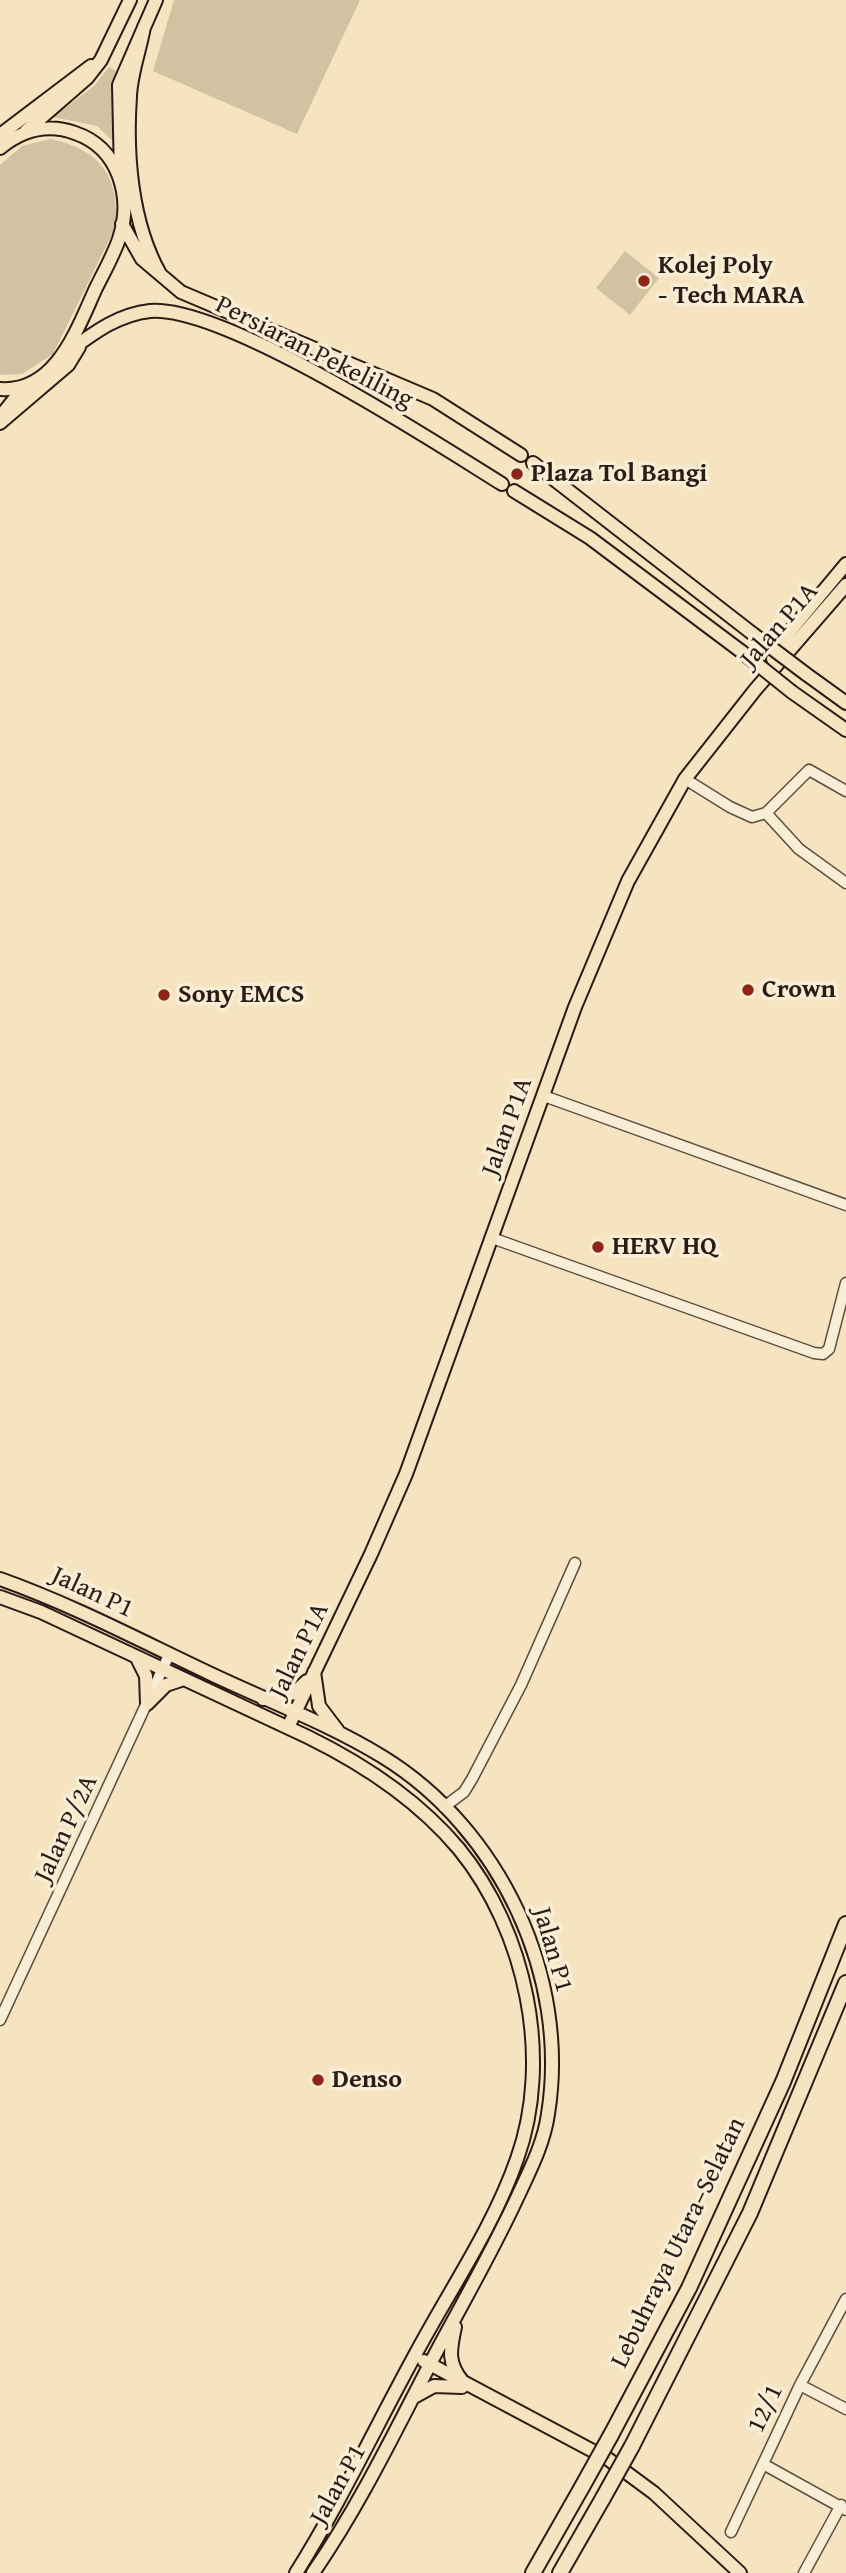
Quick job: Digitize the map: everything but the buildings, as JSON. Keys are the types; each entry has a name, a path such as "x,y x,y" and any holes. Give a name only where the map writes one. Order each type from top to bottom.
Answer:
{"highway":[{"name":"Lebuhraya Utara–Selatan","path":"533,2573 611,2435 689,2288 783,2082 846,1924"},
{"name":"Lebuhraya Utara–Selatan","path":"560,2573 632,2446 750,2213 846,1983"}],"main road":[{"path":"0,148 73,92 101,60 130,0"},
{"path":"0,417 23,387 47,373 61,357 76,332 119,240 122,224 122,182 119,85 156,0"},
{"path":"144,27 130,94 133,178 142,233 164,280"},
{"path":"0,135 101,60"},
{"path":"23,133 37,129 63,129 89,138 112,160 122,182"},
{"name":"Persiaran Pekeliling","path":"122,224 142,260 164,280 204,302 433,398 521,455"},
{"name":"Persiaran Pekeliling","path":"61,357 122,316 136,313 170,312 208,322 266,349 366,402 590,538 846,730"},
{"path":"0,423 68,365 81,343"},
{"path":"0,389 23,387"},
{"path":"533,463 846,703"},
{"path":"755,690 786,636 846,564"},
{"name":"Jalan P1A","path":"288,1728 406,1474 599,943 628,881 685,779 755,690 846,585"},
{"name":"Jalan P1","path":"0,1579 47,1596 382,1756 444,1807 486,1856 522,1919 540,1974 551,2064 548,2114 532,2168 496,2245 363,2492 313,2573"},
{"name":"Jalan P1","path":"0,1597 41,1612 163,1669 347,1756 375,1774 433,1822 459,1850 500,1919 513,1951 533,2040 527,2126 517,2159 480,2236 320,2535 296,2573"},
{"path":"135,1656 145,1669 147,1704"},
{"path":"263,1699 293,1693 314,1672"},
{"path":"314,1672 319,1706 342,1736"},
{"path":"147,1704 166,1685 184,1679"},
{"path":"457,2313 450,2358 453,2368 469,2388"},
{"path":"414,2356 469,2388 608,2459 654,2493 740,2573"},
{"path":"412,2398 434,2386 450,2384 469,2388"}],"street":[{"path":"685,779 730,807 752,817 766,813 809,770 846,791"},
{"path":"766,813 799,849 846,883"},
{"path":"544,1096 846,1205"},
{"path":"492,1238 814,1353 823,1354 829,1349 846,1283"},
{"path":"444,1807 464,1792 472,1779 521,1685 575,1563"},
{"name":"Jalan P/2A","path":"0,2020 169,1655"},
{"name":"12/1","path":"731,2532 800,2385 845,2305"},
{"path":"800,2385 846,2409"},
{"path":"763,2464 844,2508 804,2573"}],"shaded area":[{"path":"174,0 360,0 297,134 153,71"},
{"path":"109,67 116,71 114,91 121,149 97,126 53,117 94,86"},
{"path":"50,139 82,150 104,168 114,194 115,228 53,354 22,374 0,375 0,165 22,146"},
{"path":"625,251 659,278 630,315 596,288"}],"place":[{"name":"Kolej Poly - Tech MARA","path":"644,281"},
{"name":"Plaza Tol Bangi","path":"517,474"},
{"name":"Crown","path":"748,990"},
{"name":"Sony EMCS","path":"164,995"},
{"name":"HERV HQ","path":"598,1247"},
{"name":"Denso","path":"318,2080"}]}
